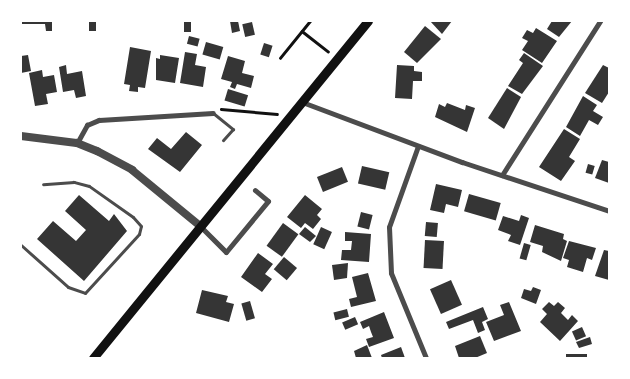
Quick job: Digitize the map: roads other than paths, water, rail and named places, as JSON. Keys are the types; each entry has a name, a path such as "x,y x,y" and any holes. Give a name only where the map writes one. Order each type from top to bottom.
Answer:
{"main road":[{"path":"93,358 199,225 368,21"}],"street":[{"path":"502,175 600,21"},
{"path":"302,102 418,146 609,211"},
{"path":"77,143 87,125 99,120 213,113"},
{"path":"21,136 77,143 132,170 199,225 226,252 268,201 255,190"},
{"path":"418,146 389,227 391,273 426,358"}],"lane":[{"path":"213,113 233,129 222,140"},
{"path":"21,245 68,287 85,293 139,234 141,226 133,218 89,186 74,182 43,184"}]}
